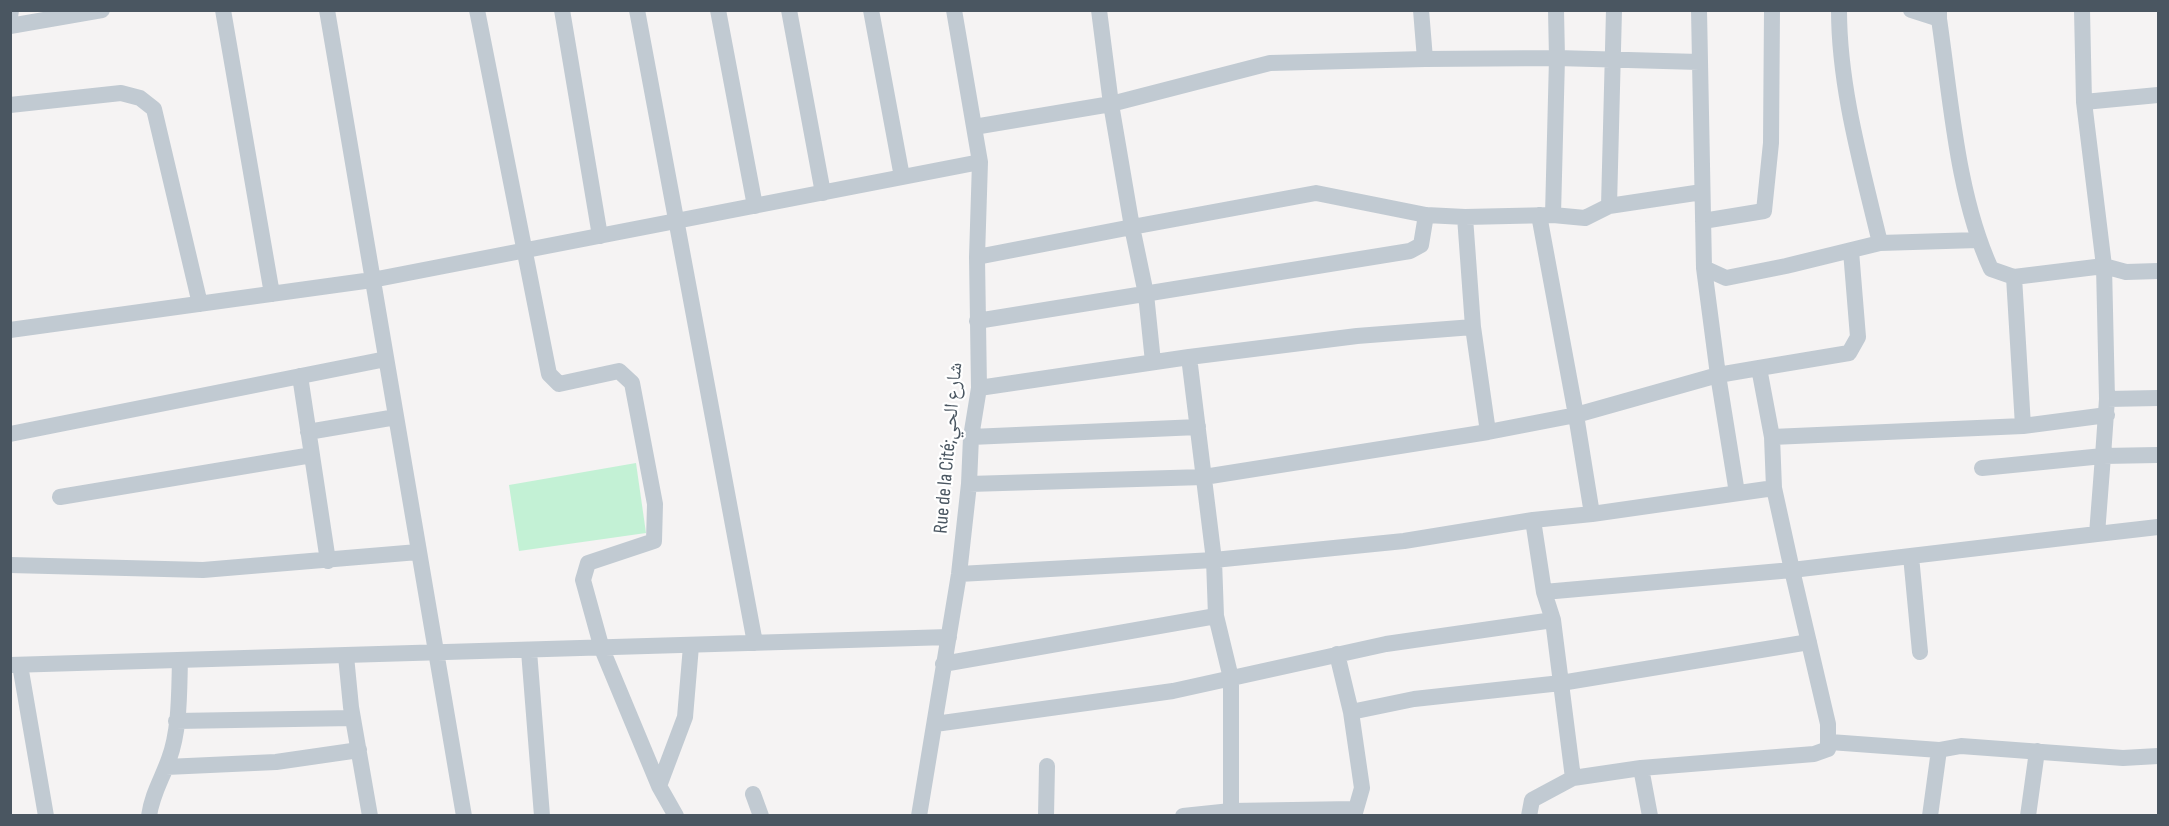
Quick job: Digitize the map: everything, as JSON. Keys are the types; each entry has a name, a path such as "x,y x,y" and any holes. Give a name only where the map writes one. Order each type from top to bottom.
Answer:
{"street":[{"path":"10,17 11,10"},
{"path":"10,26 102,10"},
{"path":"223,10 272,294"},
{"path":"327,10 464,816"},
{"path":"477,10 549,374 559,384 619,371 632,383 655,504 654,541 588,562 583,580 602,649 658,786 676,816"},
{"path":"562,10 600,236"},
{"path":"637,10 755,644"},
{"path":"718,10 755,206"},
{"path":"789,10 823,193"},
{"path":"871,10 902,177"},
{"name":"Rue de la Cité;شارع الحي","path":"919,816 958,574 969,484 971,437 979,388 977,257 980,162 954,10"},
{"path":"1099,10 1111,104 1146,294 1153,362"},
{"path":"1421,10 1425,59"},
{"path":"1556,10 1557,58 1546,215 1592,514"},
{"path":"1610,206 1614,10"},
{"path":"1699,10 1704,268 1737,493"},
{"path":"1703,221 1764,211 1771,142 1772,10"},
{"path":"1839,10 1839,38 1856,138 1880,243"},
{"path":"1911,10 1939,15 1958,144 1978,240 1991,269 2014,277 2104,266 2126,272 2158,271"},
{"path":"2082,10 2084,102 2104,266 2107,407 2097,534"},
{"path":"974,127 1111,104 1270,63 1557,58 1699,62"},
{"path":"10,105 121,93 141,98 154,109 200,304"},
{"path":"2084,102 2158,95"},
{"path":"10,330 372,280 980,162"},
{"path":"977,257 1316,193 1426,215 1465,217 1546,215 1585,218 1610,206 1702,192"},
{"path":"977,321 1410,251 1421,245 1426,215"},
{"path":"1465,217 1473,327 1488,432"},
{"path":"1704,268 1726,278 1880,243 1978,240"},
{"path":"969,484 1204,477 1488,432 1576,415 1718,375 1849,353 1858,337 1851,251"},
{"path":"2014,277 2023,426"},
{"path":"979,388 1189,357 1357,336 1473,327"},
{"path":"1189,357 1214,560 1216,616 1231,678 1231,811"},
{"path":"10,434 386,359"},
{"path":"1759,368 1772,437 1774,488 1828,724 1828,749"},
{"path":"300,376 328,561"},
{"path":"1772,437 2023,426 2158,398"},
{"path":"308,432 396,417"},
{"path":"971,437 1198,427"},
{"path":"60,497 312,455"},
{"path":"1983,468 2103,456 2158,455"},
{"path":"958,574 1214,560 1404,541 1533,520 1592,514 1774,488"},
{"path":"1533,520 1544,592 1553,620 1573,778"},
{"path":"1544,592 1792,570 2158,527"},
{"path":"10,565 203,570 418,552"},
{"path":"1911,556 1920,652"},
{"path":"943,664 1216,616"},
{"path":"935,724 1173,691 1386,644 1553,620"},
{"path":"46,816 16,665 346,657 949,637"},
{"path":"1351,712 1414,699 1561,683 1809,642"},
{"path":"658,786 685,717 691,646"},
{"path":"529,651 542,816"},
{"path":"1183,816 1231,811 1354,812 1362,788 1351,712 1337,654"},
{"path":"346,657 353,718 370,816"},
{"path":"150,816 152,796 170,758 176,721 180,661"},
{"path":"176,721 353,718"},
{"path":"1828,749 1830,742 1939,750 1961,746 2122,758 2158,756"},
{"path":"1529,816 1532,800 1573,778 1641,768 1814,754 1828,749"},
{"path":"165,767 276,762 359,750"},
{"path":"1930,816 1939,750"},
{"path":"2028,816 2037,751"},
{"path":"1046,816 1047,766"},
{"path":"1641,768 1650,816"},
{"path":"753,794 761,816"}],"green space":[{"path":"636,463 646,533 519,551 509,485"}]}
